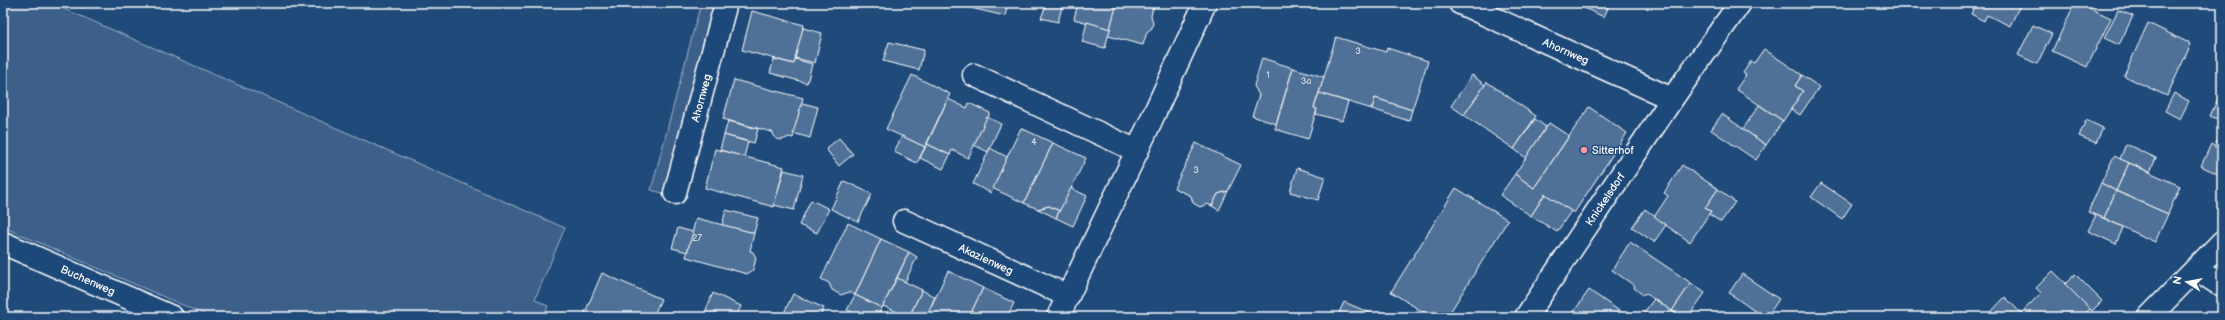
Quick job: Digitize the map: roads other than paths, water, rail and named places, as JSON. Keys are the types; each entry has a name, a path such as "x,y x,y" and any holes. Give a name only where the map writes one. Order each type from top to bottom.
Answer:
{"street":[{"name":"Ahornweg","path":"675,193 726,3"},
{"path":"1058,317 1137,151 1204,3"},
{"name":"Ahornweg","path":"1460,3 1672,99"},
{"name":"Knickelsdorf","path":"1526,317 1672,99 1740,3"},
{"path":"974,75 1137,151"},
{"name":"Akazienweg","path":"904,221 1068,296"},
{"path":"2148,317 2222,242"},
{"name":"Buchenweg","path":"3,243 172,317"},
{"path":"2196,268 2222,286"}],"place":[{"name":"Sitterhof","path":"1584,150"}]}
